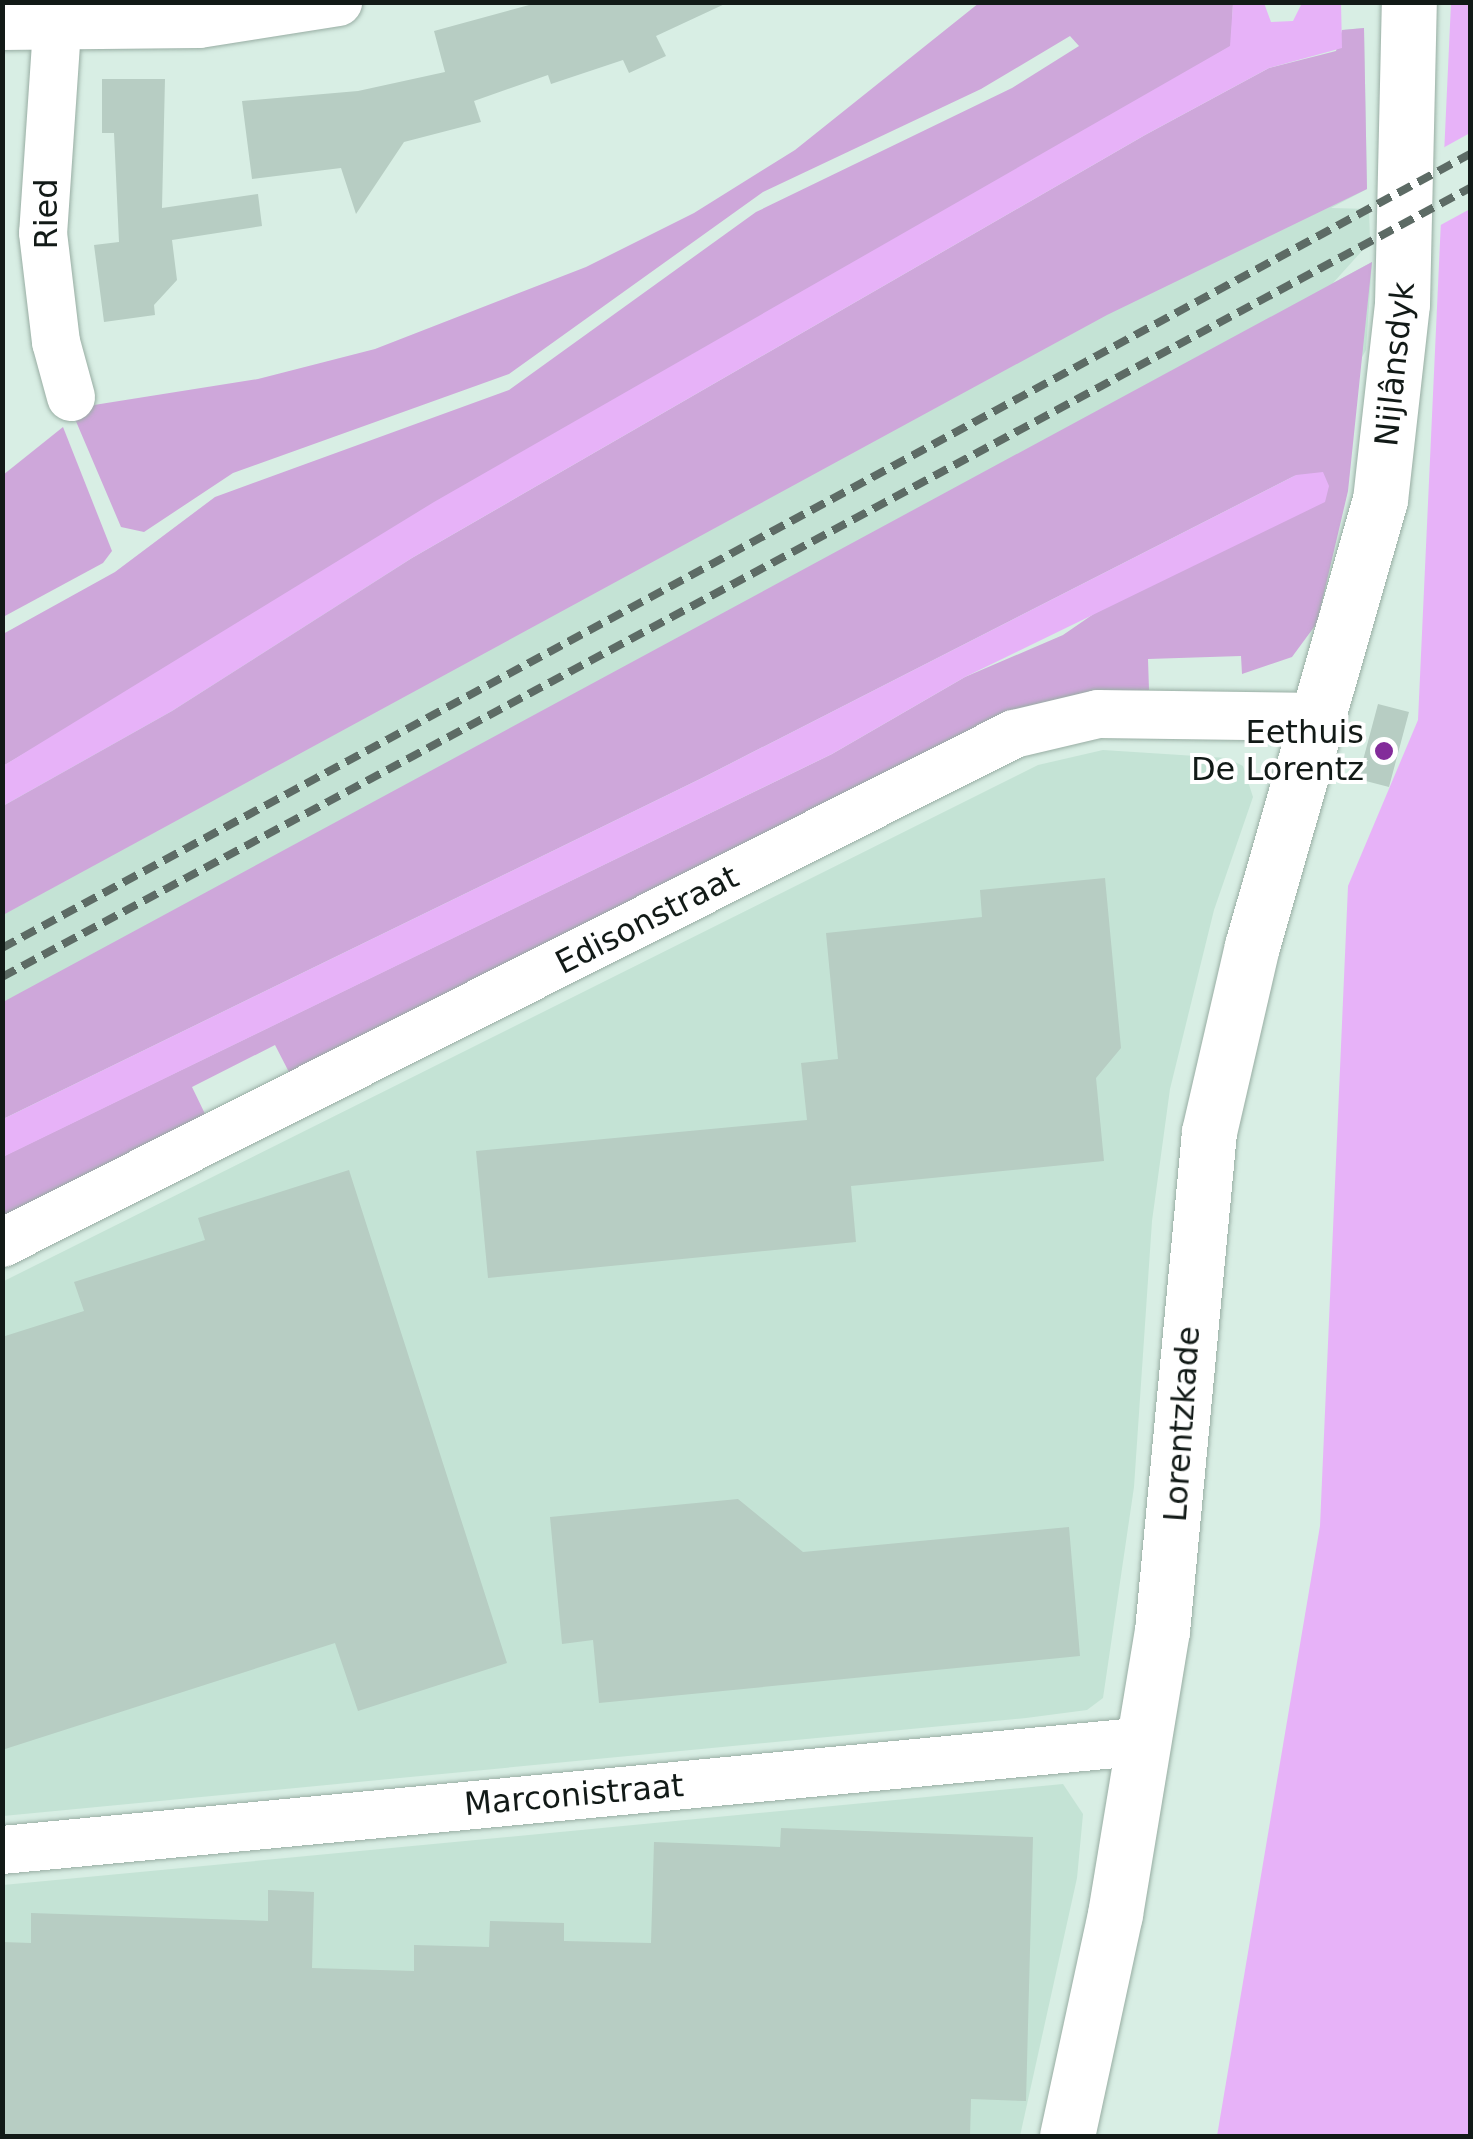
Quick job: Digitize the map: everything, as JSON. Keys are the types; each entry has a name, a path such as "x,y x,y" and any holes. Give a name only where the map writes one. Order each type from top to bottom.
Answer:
{"street":[{"path":"2,26 57,29 200,24 338,2"},
{"name":"Nijlânsdyk","path":"1321,717 1380,500 1394,402 1410,122 1409,2"},
{"name":"Ried","path":"57,29 43,233 56,342 71,396"},
{"name":"Edisonstraat","path":"2,1243 1014,734 1098,714 1321,717"},
{"name":"Lorentzkade","path":"1067,2136 1146,1740 1176,1510 1209,1132 1252,946 1321,717"},
{"name":"Marconistraat","path":"2,1850 1146,1740"}],"shaded area":[{"path":"979,3 1233,3 1231,46 3,766 3,634 115,572 215,497 509,390 756,212 1012,88 1079,46 1070,36 981,89 763,192 509,374 233,473 144,532 121,527 75,419 94,405 258,379 375,349 586,267 694,213 795,150"},
{"path":"1233,3 1264,3 1271,22 1293,21 1302,3 1341,3 1342,48 1269,68 1145,135 412,558 172,711 3,806 3,766 434,502 1230,46"},
{"path":"1451,3 1470,3 1470,2136 1217,2136 1320,1526 1348,886 1418,720"},
{"path":"1364,28 1367,189 1331,208 1369,209 1370,242 1333,283 1372,262 1366,350 1296,475 702,778 3,1119 2,806 412,558 1061,186 1342,48 1342,30"},
{"path":"1364,28 1367,189 1107,315 3,915 3,806 172,711 412,558 1145,135 1269,68 1336,51 1342,30"},
{"path":"1372,262 1348,491 1317,623 1292,657 1242,674 1241,656 1148,659 1149,690 1088,693 1022,711 291,1076 275,1045 192,1087 207,1118 3,1222 2,1157 832,754 965,677 1063,635 1296,475 702,778 3,1119 3,1002"},
{"path":"63,427 112,551 103,563 3,617 3,475"},
{"path":"1323,472 1329,486 1325,502 965,677 832,754 3,1157 3,1119 702,778 1296,475"},
{"path":"1103,750 1227,758 1243,766 1253,797 1214,910 1170,1089 1152,1221 1134,1487 1103,1698 1087,1710 1026,1718 3,1816 2,1282 1038,765"},
{"path":"1063,1784 1083,1814 1077,1878 1020,2136 3,2136 3,1885"}],"pier":[{"path":"1470,133 1470,209 1437,227 1441,149"}],"building":[{"path":"540,2 729,2 656,36 666,56 629,73 623,60 551,84 548,75 474,101 481,122 404,142 356,214 341,168 252,179 242,101 358,91 445,72 434,31"},
{"path":"102,79 165,79 162,208 258,194 262,226 172,240 177,280 154,305 155,315 104,322 94,245 119,242 114,133 102,133"},
{"path":"1378,704 1409,712 1389,787 1358,779"},
{"path":"1105,878 1121,1048 1096,1078 1104,1161 851,1186 856,1242 488,1278 476,1151 807,1120 801,1063 838,1059 826,933 982,917 980,890"},
{"path":"349,1170 507,1663 358,1711 335,1643 2,1750 2,1337 84,1311 74,1282 205,1240 198,1218"},
{"path":"738,1499 803,1552 1069,1527 1080,1656 599,1703 593,1640 562,1644 550,1517"},
{"path":"781,1828 1033,1837 1026,2101 971,2099 970,2136 2,2136 2,1942 31,1943 31,1913 268,1921 268,1890 314,1892 312,1968 414,1971 414,1945 489,1947 490,1921 564,1923 564,1941 651,1943 654,1842 780,1847"}],"railway":[{"path":"2,948 1470,154"},
{"path":"2,977 1470,188"}],"place":[{"name":"Eethuis De Lorentz","path":"1384,751"}]}
